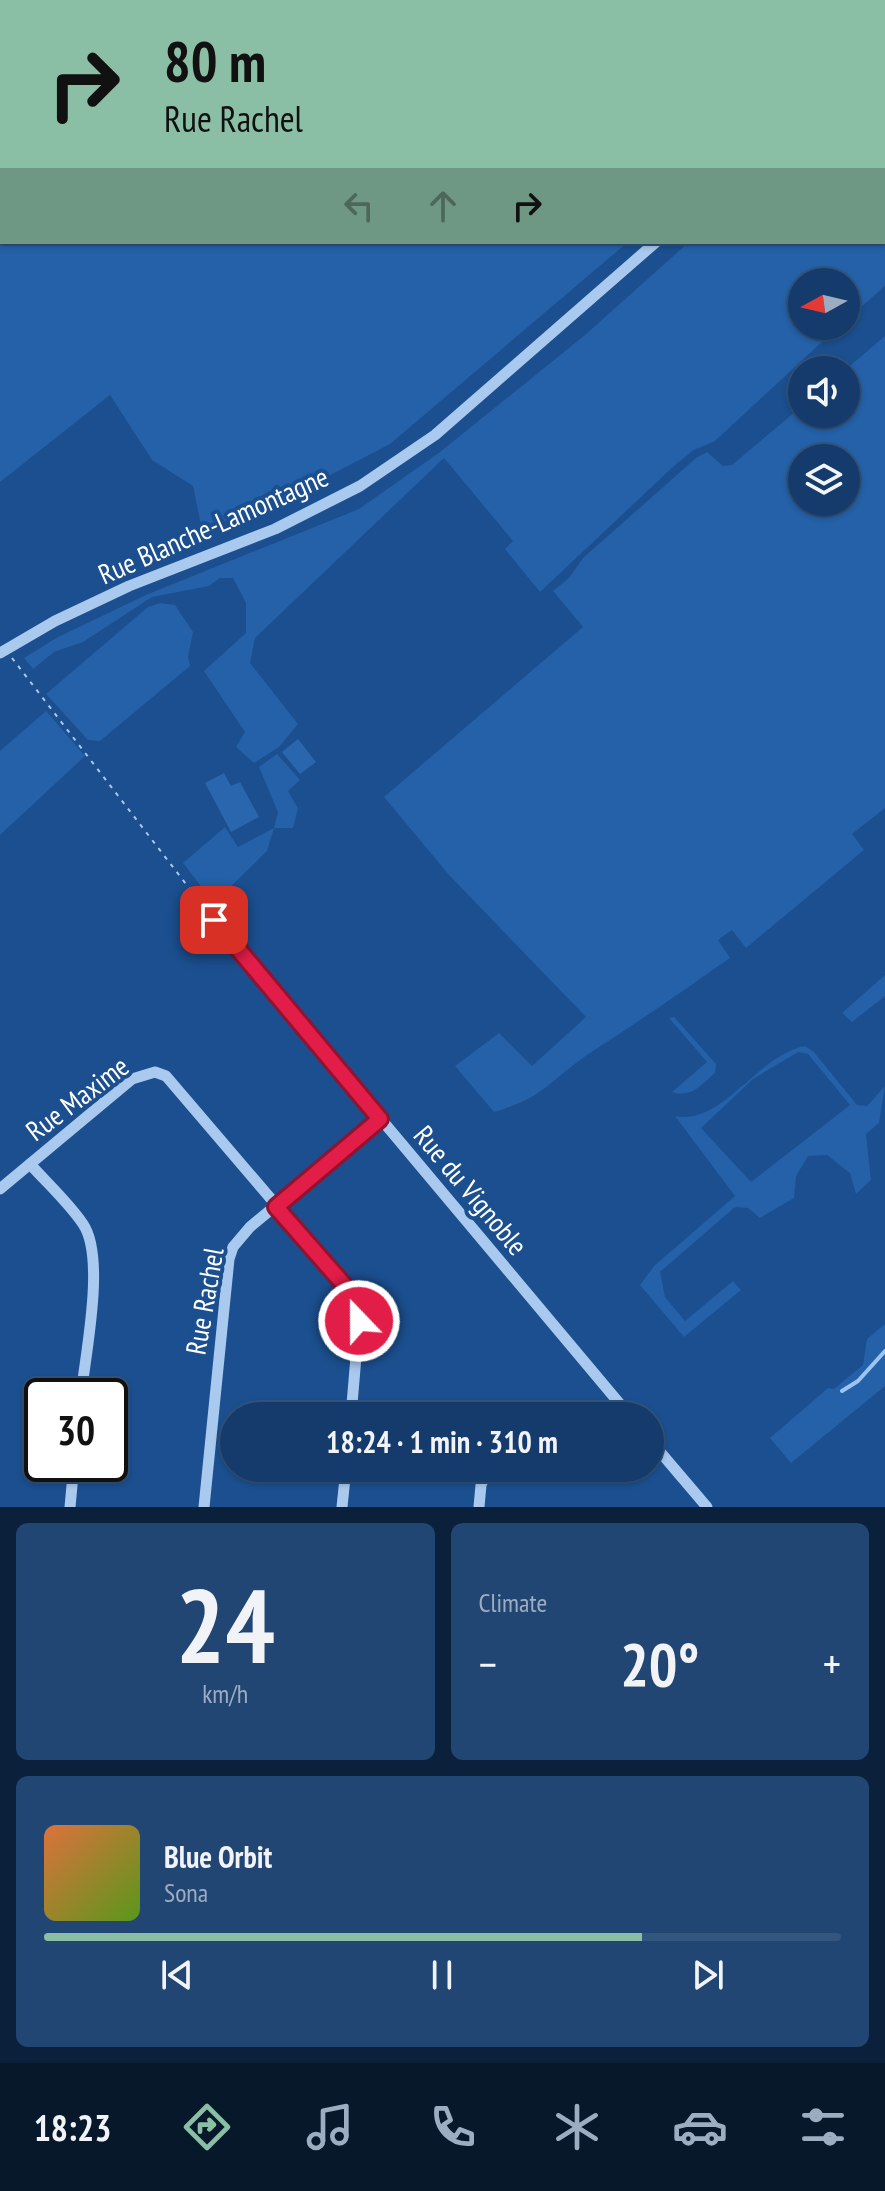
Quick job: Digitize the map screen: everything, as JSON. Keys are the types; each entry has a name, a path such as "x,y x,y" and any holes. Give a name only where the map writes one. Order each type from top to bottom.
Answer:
{"street":[{"name":"Rue Blanche-Lamontagne","path":"3,651 129,586 275,529 360,486 435,435 654,244"},
{"name":"Rue du Vignoble","path":"214,920 618,1402"},
{"name":"Rue Maxime","path":"0,1189 132,1079 155,1072 166,1076 276,1207"},
{"name":"Rue Rachel","path":"204,1507 229,1259 241,1236 380,1119"},
{"path":"30,1164 83,1225 90,1238 93,1267 83,1378"},
{"path":"276,1207 353,1295 359,1307 352,1402"},
{"path":"664,1458 701,1505"},
{"path":"70,1507 72,1482"},
{"path":"342,1507 345,1482"},
{"path":"479,1507 482,1482"}],"path":[{"path":"3,651 214,920"}],"shaded area":[{"path":"0,244 626,244 390,444 288,497 202,530 193,486 152,460 110,395 0,482"},
{"path":"687,244 885,244 885,286 860,308 860,268 788,268 788,340 824,340 807,356 788,356 788,373 715,441 694,450 675,465 540,592 505,549 513,541 444,458 255,638 250,663 298,724 279,747 254,763 236,747 245,732 204,671 246,633 246,603 233,578 220,578 209,586 152,597 83,642 54,652 33,669 24,658 58,637 146,595 359,509 440,452 585,335"},
{"path":"885,336 885,808 852,834 864,850 746,948 732,930 718,940 730,958 587,1055 536,1094 494,1112 455,1066 499,1033 532,1066 586,1017 449,875 384,797 583,627 553,591 569,578 583,558 696,458 707,452 723,466 732,465 788,418 788,428 860,428 860,357"},
{"path":"160,603 175,605 193,632 188,657 190,666 100,741 88,740 46,694 148,607"},
{"path":"46,711 85,756 0,835 0,751"},
{"path":"277,754 300,780 288,791 298,808 293,828 274,828 278,812 259,767"},
{"path":"225,827 238,847 274,828 267,851 214,903 183,863"},
{"path":"885,975 885,996 852,1022 842,1013"},
{"path":"674,1017 716,1064 715,1073 696,1089 685,1093 672,1092 707,1062 669,1018"},
{"path":"805,1046 813,1051 857,1105 867,1106 885,1086 879,1123 866,1134 871,1180 856,1194 850,1173 827,1155 808,1156 796,1176 794,1198 760,1218 748,1208 735,1207 660,1272 665,1297 685,1321 733,1281 741,1290 684,1337 640,1285 654,1266 735,1196 675,1116 692,1116 708,1111 788,1052","holes":["798,1052 808,1054 850,1105 751,1182 701,1128 753,1079"]},
{"path":"885,1324 885,1386 791,1463 770,1438 828,1388 834,1389 863,1365 867,1339"}],"building":[{"path":"298,739 316,762 300,774 282,752"},
{"path":"224,773 231,786 240,782 259,817 231,832 205,783"}],"waterway":[{"path":"842,1391 858,1381 885,1351"}],"route":[{"path":"214,920 380,1119 276,1207 353,1295 359,1307 359,1321"}]}
